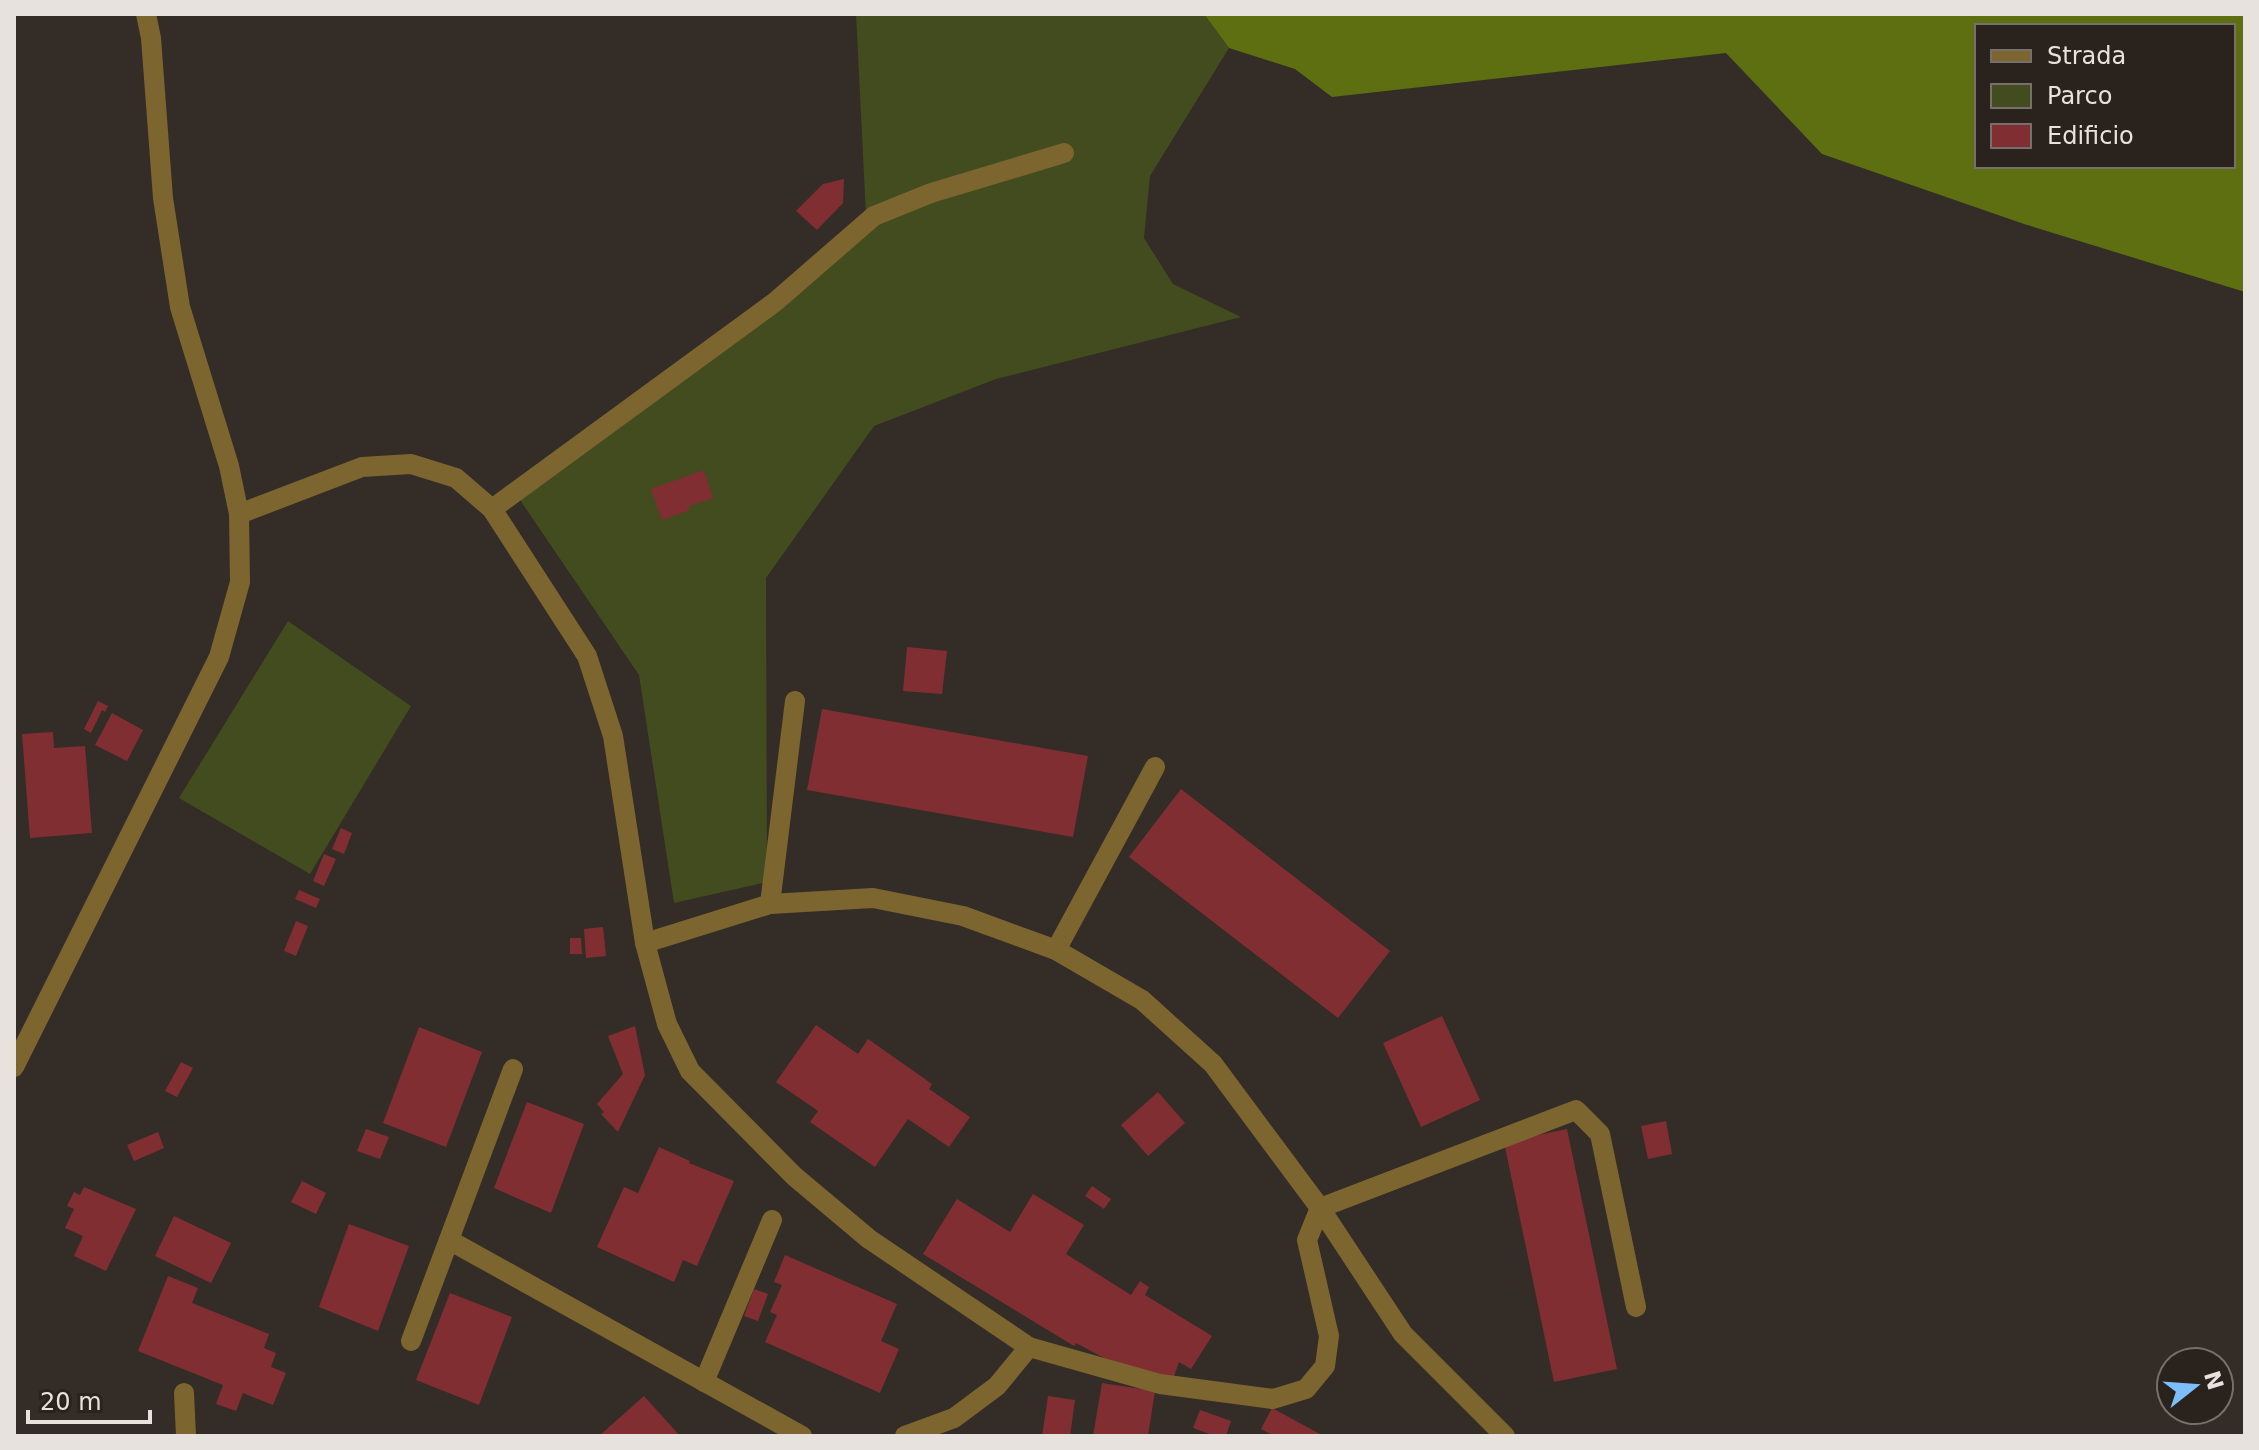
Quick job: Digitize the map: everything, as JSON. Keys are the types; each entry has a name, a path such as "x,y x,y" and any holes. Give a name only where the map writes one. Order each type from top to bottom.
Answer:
{"street":[{"path":"14,1067 219,657 240,582 239,514 229,466 180,307 163,198 151,38 146,14"},
{"path":"492,509 775,302 874,216 931,193 1064,153"},
{"path":"239,514 362,467 411,464 456,478 492,509 587,656 613,736 645,943 667,1024 690,1071 794,1176 869,1239 1029,1347 1160,1384 1273,1399 1306,1389 1325,1366 1329,1336 1307,1240 1320,1208 1576,1110 1600,1134 1636,1307"},
{"path":"770,904 795,701"},
{"path":"1056,950 1155,767"},
{"path":"645,943 770,904 873,898 963,916 1056,950 1142,1000 1213,1064 1320,1208 1403,1334 1505,1436"},
{"path":"411,1341 513,1069"},
{"path":"704,1382 772,1220"},
{"path":"449,1240 802,1436"},
{"path":"905,1436 954,1418 997,1386 1029,1347"},
{"path":"184,1393 186,1436"}],"green space":[{"path":"856,14 1204,14 1229,48 1150,176 1144,238 1173,284 1241,317 996,379 874,426 766,578 767,882 674,903 639,675 520,500 866,216"},
{"path":"1204,14 2245,14 2245,292 2024,224 1822,154 1726,53 1332,97 1295,69 1229,48"},
{"path":"288,621 411,706 310,874 179,798"}],"building":[{"path":"844,179 843,203 817,230 796,211 823,184"},
{"path":"704,470 713,498 662,520 651,489"},
{"path":"907,647 947,651 942,694 903,691"},
{"path":"98,701 108,706 105,712 102,710 91,733 84,729"},
{"path":"822,709 1088,756 1073,837 807,790"},
{"path":"112,713 143,730 127,761 95,745"},
{"path":"53,732 54,748 85,746 92,833 30,838 22,734"},
{"path":"1181,789 1390,951 1338,1018 1129,857"},
{"path":"341,828 352,833 344,854 332,849"},
{"path":"324,854 336,859 324,886 313,881"},
{"path":"299,890 320,899 316,908 295,899"},
{"path":"296,921 308,926 296,956 284,951"},
{"path":"603,927 606,956 586,958 584,929"},
{"path":"570,938 581,938 582,954 570,954"},
{"path":"1442,1016 1480,1100 1421,1127 1383,1043"},
{"path":"816,1025 858,1054 868,1039 932,1084 929,1089 970,1117 949,1147 908,1119 875,1167 810,1122 818,1111 776,1082"},
{"path":"635,1026 645,1075 618,1132 601,1114 604,1112 597,1104 623,1074 608,1036"},
{"path":"419,1027 482,1052 446,1147 383,1123"},
{"path":"181,1062 193,1068 177,1097 165,1091"},
{"path":"1158,1092 1185,1123 1148,1156 1121,1125"},
{"path":"527,1102 584,1124 551,1213 494,1188"},
{"path":"1666,1121 1672,1154 1648,1159 1641,1126"},
{"path":"366,1129 389,1137 380,1159 357,1151"},
{"path":"1567,1129 1617,1369 1554,1382 1504,1142"},
{"path":"158,1132 164,1148 134,1161 127,1145"},
{"path":"659,1147 734,1181 697,1266 683,1260 674,1282 597,1247 624,1187 638,1193"},
{"path":"302,1181 326,1193 316,1214 291,1202"},
{"path":"1092,1186 1111,1199 1104,1209 1085,1196"},
{"path":"84,1187 136,1209 106,1271 74,1256 83,1236 65,1228 74,1209 67,1206 74,1192 80,1195"},
{"path":"1033,1194 1084,1225 1066,1254 1131,1295 1140,1281 1149,1287 1145,1295 1212,1336 1191,1369 1179,1362 1173,1379 1104,1358 1076,1343 1074,1346 923,1254 957,1199 1010,1232"},
{"path":"174,1216 231,1243 211,1283 155,1256"},
{"path":"349,1224 409,1246 378,1331 319,1307"},
{"path":"785,1255 897,1304 881,1341 899,1349 880,1393 765,1342 777,1315 770,1312 782,1285 774,1282"},
{"path":"168,1276 198,1288 192,1303 269,1334 264,1348 276,1353 271,1367 286,1373 273,1405 243,1393 236,1411 216,1404 223,1385 138,1351"},
{"path":"754,1289 768,1294 758,1321 744,1316"},
{"path":"450,1293 512,1317 479,1405 416,1380"},
{"path":"1102,1383 1155,1391 1148,1436 1093,1436"},
{"path":"644,1396 680,1436 599,1436"},
{"path":"1048,1396 1075,1400 1070,1436 1042,1436"},
{"path":"1272,1408 1319,1436 1274,1436 1261,1429"},
{"path":"1200,1410 1231,1421 1226,1436 1215,1436 1193,1428"}]}
